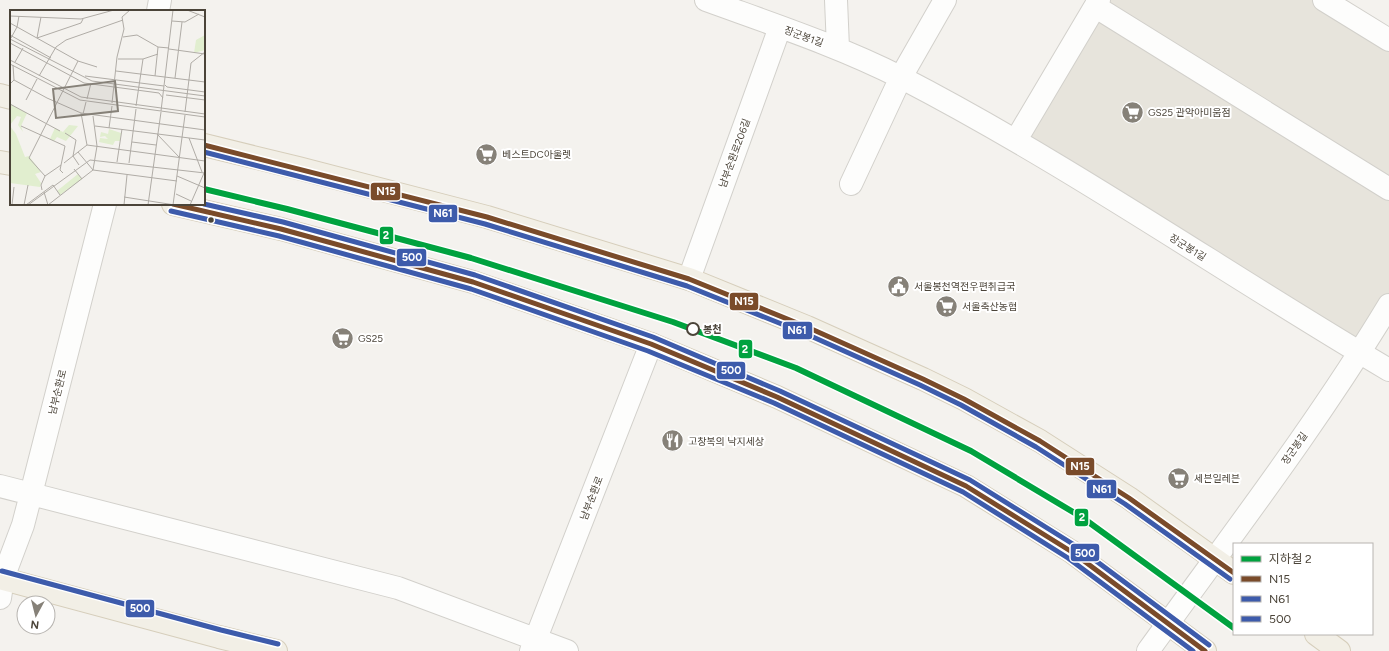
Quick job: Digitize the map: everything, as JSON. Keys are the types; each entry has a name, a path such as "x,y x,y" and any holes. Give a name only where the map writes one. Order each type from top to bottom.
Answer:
{"main road":[{"path":"0,96 10,98"},
{"path":"205,145 487,217 689,280 807,327 964,399 1040,441 1129,498 1233,572"},
{"path":"0,161 5,162 10,160"},
{"path":"0,161 10,164"},
{"path":"177,205 281,229 473,282 651,344 777,397 966,486 1072,552 1205,651"},
{"path":"1,585 217,644 276,651"},
{"path":"1317,635 1339,651"}],"street":[{"path":"158,10 160,0"},
{"name":"장군봉1길","path":"706,0 838,48 901,77 1016,140 1389,370"},
{"path":"836,0 838,48"},
{"path":"851,184 901,77 945,0"},
{"path":"1324,0 1389,40"},
{"path":"1016,140 1098,3 1389,189"},
{"name":"남부순환로206길","path":"689,280 780,27"},
{"name":"남부순환로","path":"1,585 23,525 105,205"},
{"name":"장군봉길","path":"1168,624 1232,537 1360,353 1389,305"},
{"name":"남부순환로","path":"534,646 651,344"},
{"path":"0,486 398,588 534,646 567,651"},
{"path":"1148,651 1168,624"}],"shaded area":[{"path":"1099,0 1324,0 1389,40 1389,305 1360,353 1016,140"}],"metro line":[{"name":"2","path":"205,189 287,209 471,258 673,322 796,368 971,451 1083,518 1233,627"}],"transit line":[{"name":"N15","path":"205,145 487,217 689,279 807,327 964,399 1040,441 1129,498 1233,572"},
{"name":"N61","path":"205,152 485,224 687,286 804,333 961,405 1036,447 1125,504 1230,579"},
{"name":"500","path":"205,204 283,222 475,275 653,337 780,391 970,480 1076,546 1209,645"},
{"name":"N15","path":"177,205 281,229 473,282 651,344 777,397 966,486 1072,552 1205,651"},
{"name":"N61","path":"171,211 279,236 471,289 648,351 774,403 963,492 1068,558 1193,651"},
{"name":"500","path":"2,571 278,644"}],"place":[{"name":"GS25 관악아미움점","path":"1133,112"},
{"name":"베스트DC아울렛","path":"487,154"},
{"name":"서울봉천역전우편취급국","path":"898,286"},
{"name":"서울축산농협","path":"947,306"},
{"name":"봉천","path":"693,329"},
{"name":"GS25","path":"343,338"},
{"name":"고창복의 낙지세상","path":"672,441"},
{"name":"세븐일레븐","path":"1179,478"}]}
